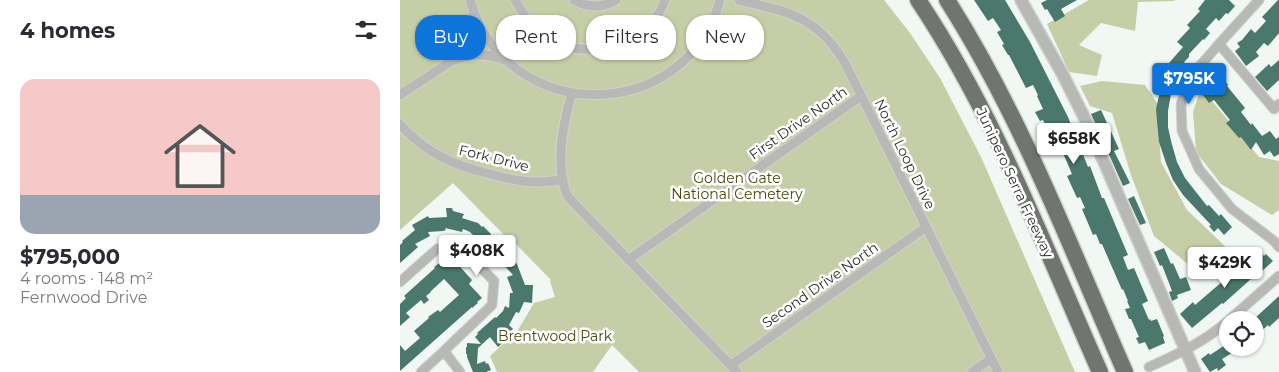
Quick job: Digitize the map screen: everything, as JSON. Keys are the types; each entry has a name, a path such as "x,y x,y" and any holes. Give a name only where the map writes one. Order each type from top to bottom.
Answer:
{"highway":[{"name":"Junipero Serra Freeway","path":"918,0 960,68 987,119 1100,372"},
{"name":"Junipero Serra Freeway","path":"947,0 986,66 1023,138 1125,372"}],"street":[{"path":"515,0 531,24 548,38 566,46 593,49 617,44 644,29 657,17 665,0"},
{"path":"574,0 593,6 608,4 616,0"},
{"path":"401,94 450,62 469,56 486,55 501,59 544,85 572,93 593,95 621,92 644,86 666,74 686,59 710,27 720,0"},
{"name":"North Loop Drive","path":"739,0 785,12 805,21 818,29 840,55 998,372"},
{"path":"1022,0 1064,75 1088,125 1195,372"},
{"path":"1258,0 1190,76 1182,104 1182,131 1199,169 1232,209 1274,241 1279,247"},
{"path":"471,1 478,21 488,39 513,66"},
{"path":"450,62 463,47 471,32 473,16 471,1"},
{"path":"1219,44 1274,109 1279,104"},
{"path":"572,93 562,135 564,180 570,200 734,369"},
{"name":"First Drive North","path":"628,260 861,96"},
{"name":"Fork Drive","path":"400,124 412,137 430,150 449,161 463,166 522,181 564,180"},
{"name":"Second Drive North","path":"734,369 926,227"},
{"path":"400,282 438,249 464,250 494,281 492,305 421,372"},
{"path":"1239,311 1279,276"},
{"path":"1150,367 1186,351 1219,328"},
{"path":"444,351 460,372"},
{"path":"972,372 991,359"}],"green space":[{"name":"Golden Gate National Cemetery","path":"400,0 884,0 910,33 940,78 981,157 1075,372 639,372 612,345 593,372 497,372 490,356 518,330 534,303 555,297 551,280 453,183 400,230"},
{"path":"1089,0 1176,0 1138,2 1135,31 1101,23 1079,45 1102,55 1097,76 1069,72 1047,24"},
{"path":"1102,81 1145,85 1157,103 1161,162 1187,210 1229,250 1201,275 1154,236 1131,175 1112,113 1090,106 1080,86"},
{"path":"1201,88 1259,157 1279,161 1279,210 1272,215 1221,184 1196,152 1193,112"}],"building":[{"path":"974,0 1005,0 1030,42 1068,117 1088,167 1090,166 1102,198 1104,198 1128,255 1123,257 1128,270 1134,268 1148,301 1142,304 1149,320 1157,319 1165,343 1149,350 1145,342 1139,344 1136,338 1139,337 1125,309 1130,308 1128,301 1102,244 1100,244 1096,234 1093,235 1082,209 1085,208 1080,197 1077,198 1067,176 1072,174 1062,150 1058,151 1043,120 1040,121 1035,112 1043,109 1038,95 1033,85 1026,88 1002,45 1004,44 997,32 1001,30 993,18 988,21"},
{"path":"1047,0 1077,0 1061,9 1065,16 1055,22 1041,3"},
{"path":"1205,0 1229,0 1235,6 1219,21 1216,18 1206,29 1210,33 1189,54 1185,63 1177,72 1168,111 1168,127 1177,162 1185,178 1207,206 1209,205 1219,216 1221,214 1232,227 1224,235 1218,228 1214,232 1209,226 1211,225 1183,195 1173,180 1159,142 1156,109 1169,63 1183,47 1177,42 1190,28 1187,25 1200,11 1198,9"},
{"path":"1278,0 1279,33 1268,46 1264,43 1256,52 1259,56 1246,66 1235,51 1240,47 1237,43 1251,29 1255,33 1266,21 1262,17"},
{"path":"1279,60 1279,80 1267,91 1255,77 1269,64 1271,67"},
{"path":"1217,71 1245,108 1241,112 1251,125 1252,123 1262,136 1270,131 1276,139 1279,137 1279,154 1274,157 1270,151 1264,155 1256,142 1251,150 1226,123 1230,120 1214,100 1209,103 1200,91 1203,82"},
{"path":"1101,110 1119,149 1114,151 1130,183 1123,186 1091,114"},
{"path":"1134,196 1146,223 1140,225 1128,199"},
{"path":"446,208 452,208 453,211 464,214 462,218 483,226 517,264 525,285 533,285 532,303 524,302 519,313 516,312 509,325 513,329 505,337 507,339 498,347 490,337 478,348 477,364 485,361 486,364 488,363 491,370 486,372 473,372 466,354 467,343 481,344 475,337 477,333 496,318 505,306 509,308 510,293 513,293 507,277 513,275 501,262 498,265 494,258 474,240 476,238 470,232 463,229 462,232 445,228 446,230 443,231 428,232 430,236 415,244 418,247 400,263 400,245 415,230 412,225 428,216 429,218 447,217"},
{"path":"1164,248 1180,279 1186,277 1191,290 1177,295 1178,298 1172,301 1169,292 1172,291 1162,265 1160,266 1154,252"},
{"path":"1259,250 1264,256 1266,254 1273,261 1192,328 1180,314 1193,302 1195,305 1230,275 1224,267 1230,262 1240,273 1254,261 1250,258"},
{"path":"446,258 452,264 455,261 472,280 469,284 482,298 400,371 400,345 405,351 420,338 414,331 428,317 438,310 440,312 459,295 444,279 426,296 429,300 424,304 421,300 406,313 410,317 400,326 400,304 406,298 404,296"},
{"path":"1279,296 1279,318 1269,327 1268,325 1264,329 1263,311"},
{"path":"1219,349 1219,356 1227,356 1222,359 1226,365 1218,371 1217,368 1210,372 1201,359 1209,353 1210,355"}],"park label":[{"name":"Brentwood Park","path":"555,336"}]}
